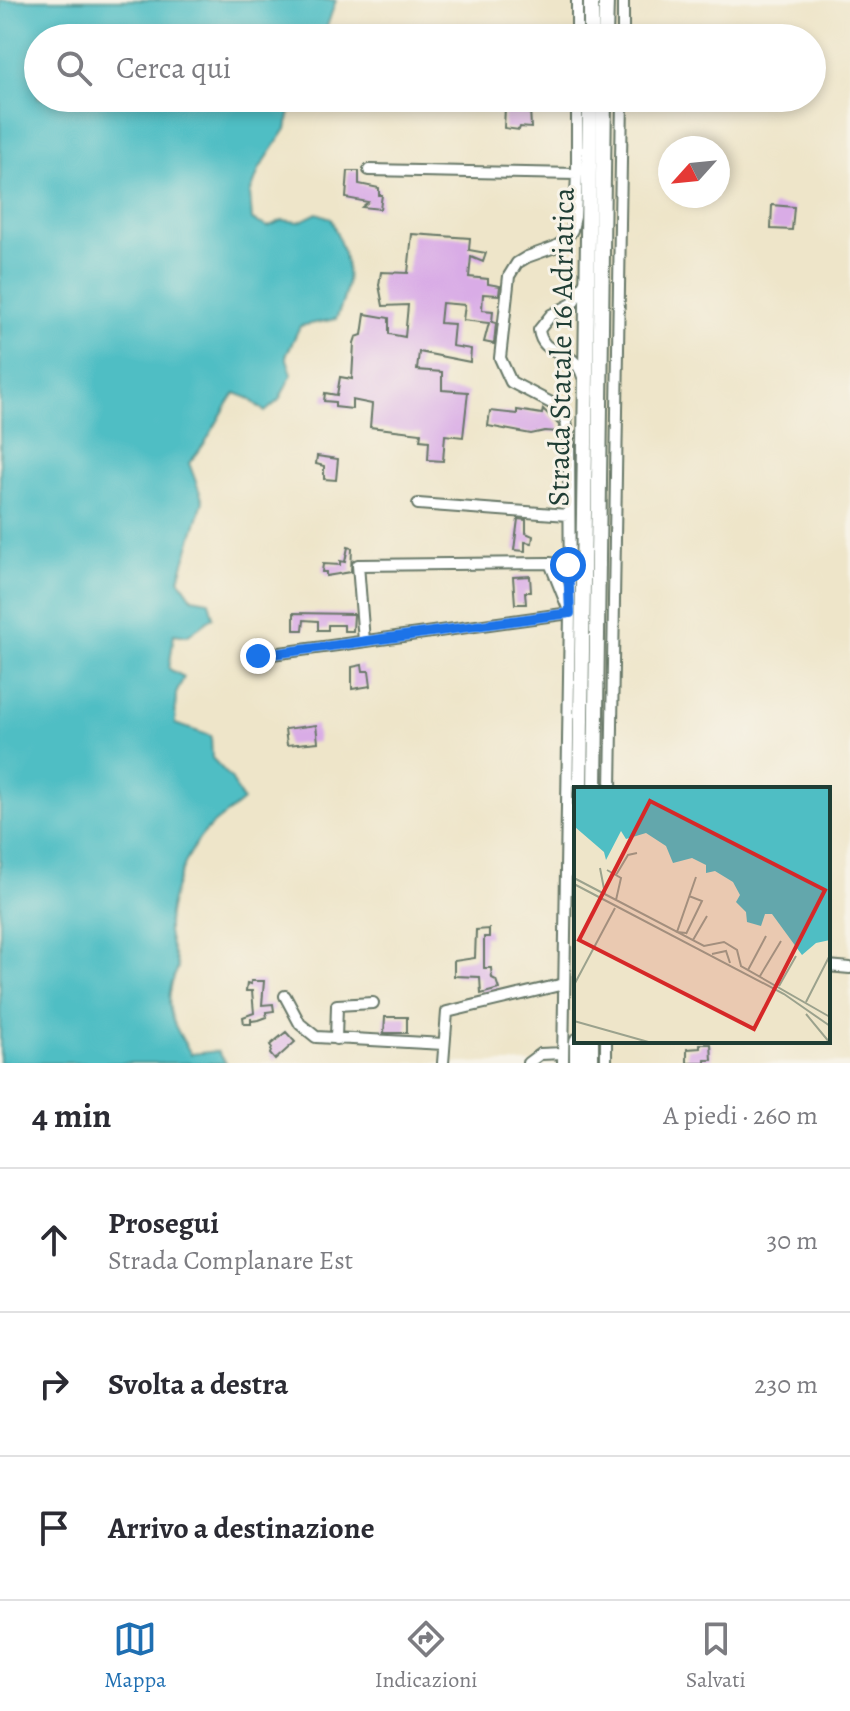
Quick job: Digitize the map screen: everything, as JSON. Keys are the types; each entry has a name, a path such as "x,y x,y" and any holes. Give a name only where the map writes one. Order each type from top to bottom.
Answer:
{"highway":[{"path":"591,0 591,24"},
{"path":"605,24 606,0"},
{"name":"Strada Statale 16 Adriatica","path":"580,112 588,276 580,787"},
{"name":"Strada Statale 16 Adriatica","path":"595,787 604,112"}],"street":[{"path":"577,0 577,24"},
{"path":"623,0 623,24"},
{"path":"528,1063 540,1054 563,1058 570,613 569,444 566,420 557,406 511,382 500,358 509,276 517,263 566,240 575,217 579,112"},
{"path":"611,787 622,112"},
{"path":"369,170 577,174"},
{"path":"586,386 580,367 572,358 545,347 539,330 551,315 572,304 588,276"},
{"path":"418,504 568,515"},
{"path":"550,563 570,613"},
{"path":"364,641 358,565 568,565"},
{"path":"258,656 570,613"},
{"path":"830,966 850,968"},
{"path":"443,1063 447,1012 564,984"},
{"path":"285,996 300,1024 316,1037 444,1044"},
{"path":"336,1039 337,1005 373,1003"}],"water":[{"path":"0,0 336,0 328,24 24,24 24,112 290,112 286,129 260,168 250,194 252,220 268,227 282,220 299,222 317,213 331,218 347,268 347,279 336,319 300,326 286,356 292,374 279,400 265,412 248,398 235,393 189,463 203,501 179,579 192,598 209,601 213,617 187,636 174,634 169,669 184,677 176,694 175,724 211,736 212,758 231,778 243,801 201,837 180,876 169,919 169,936 178,968 169,1003 178,1032 191,1054 218,1051 226,1063 0,1063"}],"building":[{"path":"505,112 530,112 531,128 504,128"},
{"path":"348,171 359,171 359,184 379,188 379,195 382,195 380,209 362,207 368,202 346,198"},
{"path":"772,205 794,207 792,230 771,229"},
{"path":"412,234 470,238 469,250 486,253 483,262 471,257 469,277 488,279 488,284 500,286 499,295 483,294 482,310 493,311 492,322 496,323 494,344 484,342 489,323 463,320 465,305 442,303 440,323 454,324 452,346 471,349 470,362 419,352 417,370 442,372 442,390 468,392 463,437 445,435 443,461 428,460 429,441 420,440 421,433 370,427 372,404 352,400 352,409 335,407 335,402 324,401 325,393 337,395 340,377 352,379 354,343 356,337 362,335 365,314 389,318 389,334 405,337 408,305 383,306 379,285 381,272 408,273"},
{"path":"543,409 559,425 559,432 531,434 488,426 490,411 517,414 517,410 542,414"},
{"path":"317,456 338,459 336,480 324,479 324,466 316,464"},
{"path":"518,519 526,520 526,533 533,536 532,543 525,542 525,551 514,550"},
{"path":"348,547 352,548 351,572 326,576 326,572 322,572 323,564 340,565 340,561 345,562"},
{"path":"530,576 531,592 525,592 526,604 515,604 513,577"},
{"path":"294,613 354,614 353,631 344,631 344,625 328,625 328,630 318,630 318,621 304,620 303,630 294,630"},
{"path":"362,665 363,671 369,671 371,686 352,689 352,667"},
{"path":"316,725 318,742 287,745 285,729"},
{"path":"489,929 489,937 484,937 484,968 491,968 492,978 499,989 481,994 480,977 454,976 454,961 475,958 476,930"},
{"path":"251,981 264,981 262,1005 273,1004 274,1011 266,1012 267,1017 251,1021 251,1024 244,1024 243,1017 254,1013 252,991 246,991 247,983 251,984"},
{"path":"385,1017 407,1017 407,1033 384,1033"},
{"path":"286,1032 295,1042 275,1060 270,1054 270,1045"},
{"path":"700,1044 711,1044 712,1060 687,1063 687,1049 700,1048"}],"route":[{"path":"258,656 570,613 568,565"}]}
